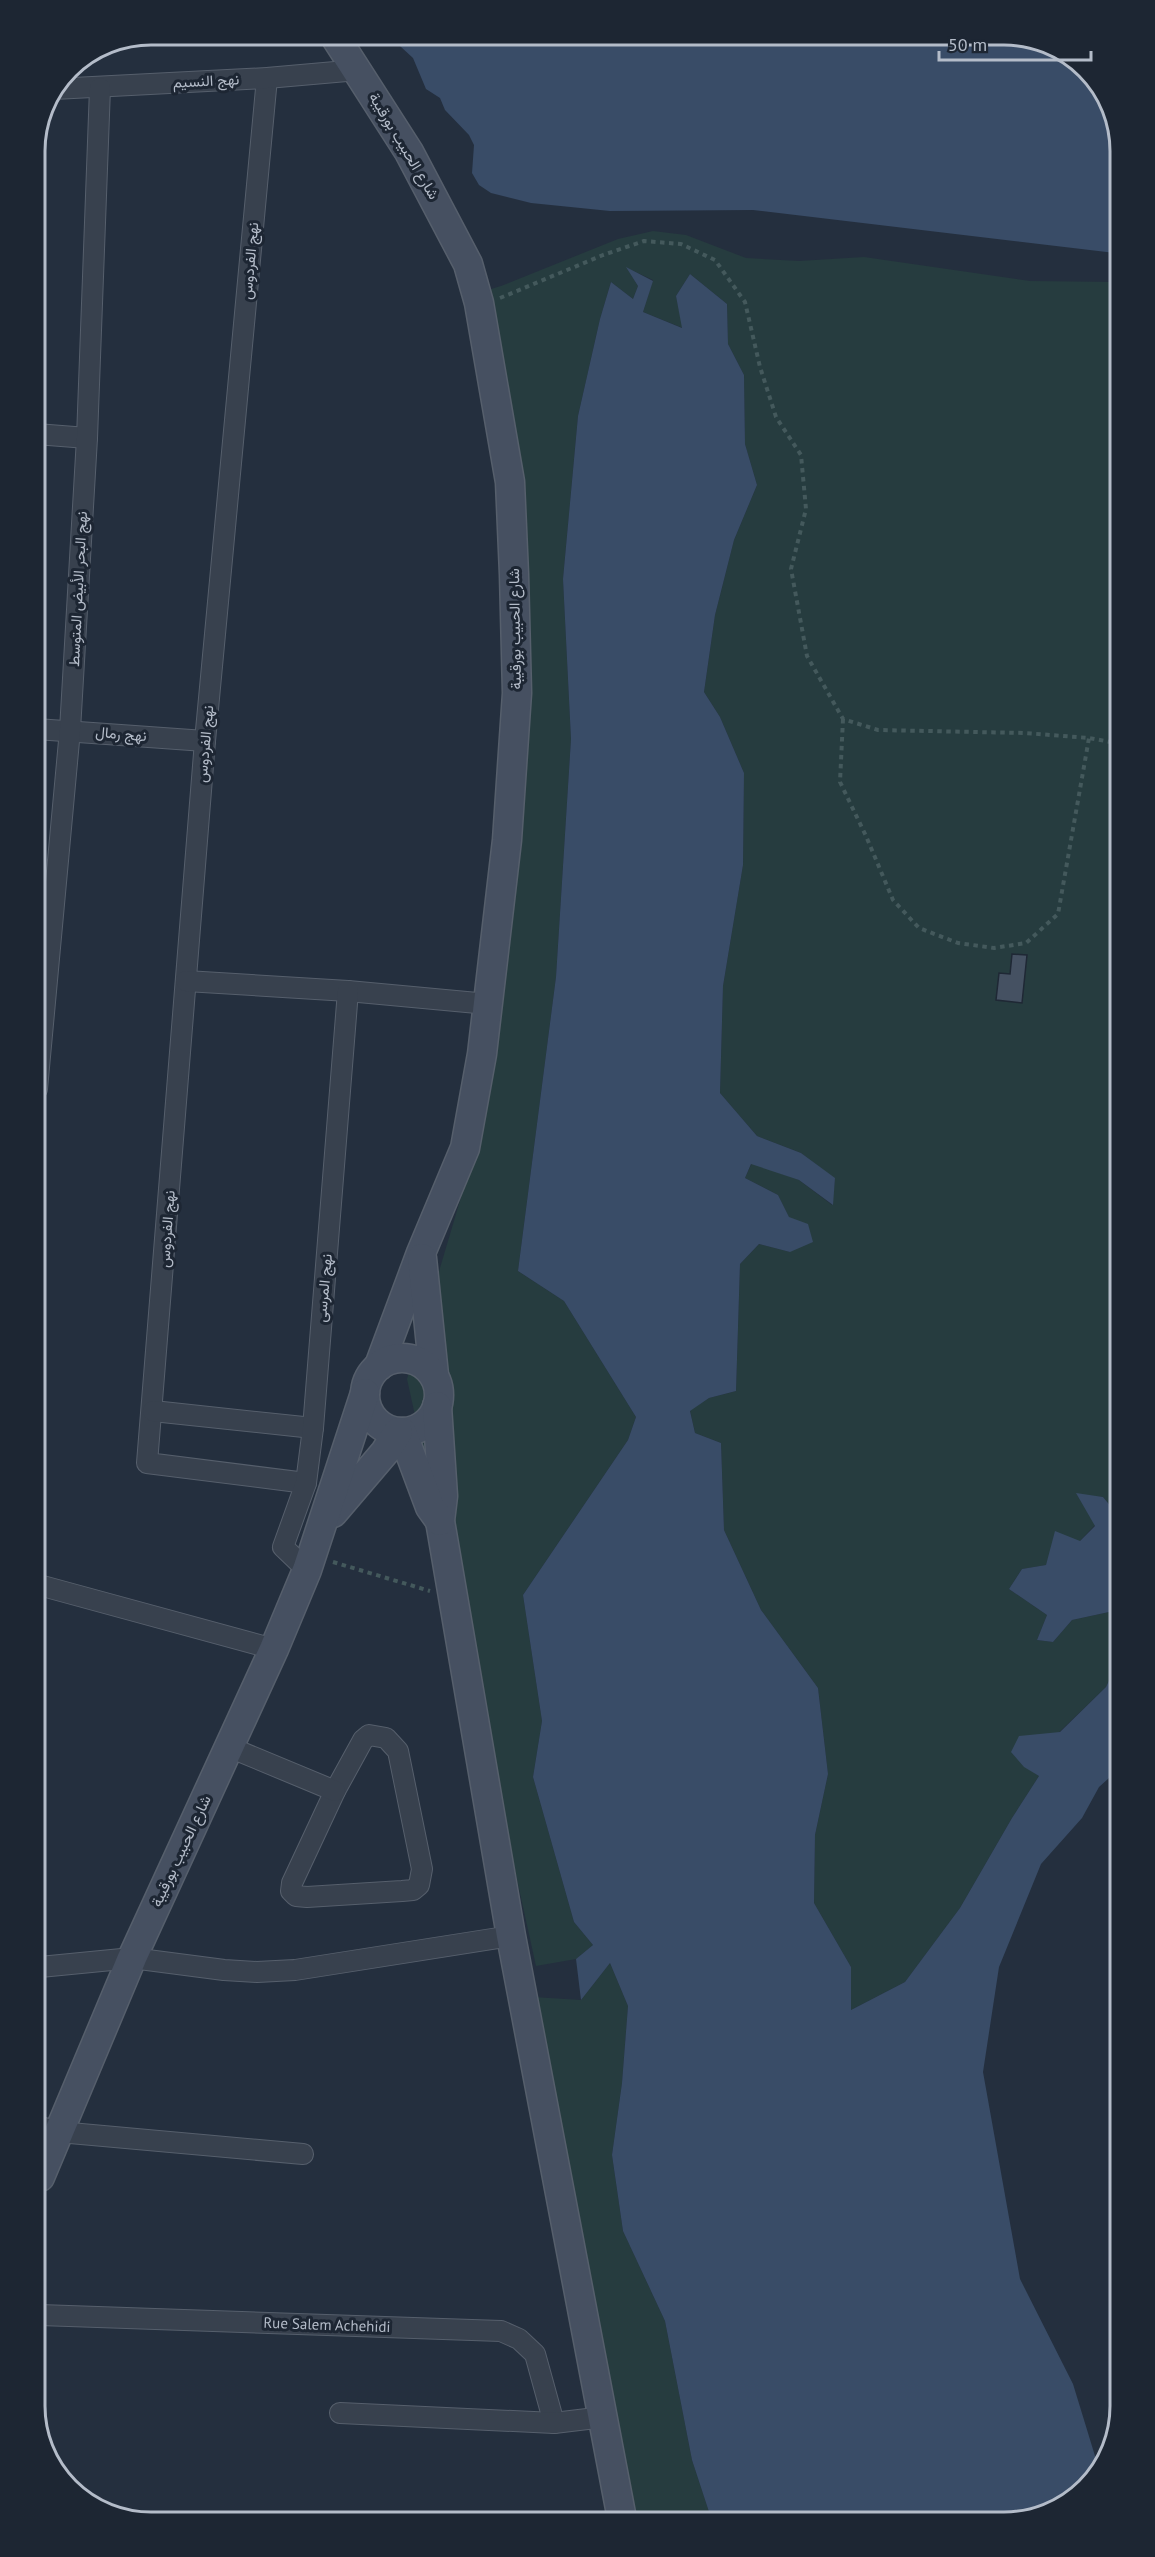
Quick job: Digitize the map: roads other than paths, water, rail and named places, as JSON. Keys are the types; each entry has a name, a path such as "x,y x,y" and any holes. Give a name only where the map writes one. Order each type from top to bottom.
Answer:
{"street":[{"name":"شارع الحبيب بورقيبة","path":"341,45 430,188 468,264 479,303 510,482 517,693 507,840 488,1004 465,1148 421,1252 379,1366"},
{"name":"نهج النسيم","path":"66,89 267,78 358,70"},
{"name":"نهج الفردوس","path":"267,78 205,741 153,1411 147,1463 306,1483"},
{"name":"نهج البحر الأبيض المتوسط","path":"45,1002 70,730 87,438 100,88"},
{"path":"45,435 87,438"},
{"name":"نهج رمال","path":"45,729 205,741"},
{"path":"186,981 348,991 488,1004"},
{"name":"نهج المرسى","path":"309,1563 283,1547 306,1483 313,1428 348,991"},
{"name":"شارع الحبيب بورقيبة","path":"421,1252 434,1375"},
{"path":"437,1406 432,1416 424,1424 400,1432 384,1427 376,1421 370,1413 365,1394 372,1374 379,1366 398,1358 408,1358 419,1361 434,1375 439,1396 437,1406 443,1496 440,1521 511,1936 621,2512"},
{"name":"شارع الحبيب بورقيبة","path":"45,2153 50,2129 132,1958 274,1649 309,1563 365,1394"},
{"path":"153,1411 313,1428"},
{"name":"شارع الحبيب بورقيبة","path":"322,1526 400,1432"},
{"path":"400,1432 430,1507 440,1521"},
{"path":"45,1587 274,1649"},
{"path":"369,1735 386,1738 393,1743 399,1751 410,1801 422,1869 419,1886 413,1890 307,1897 293,1894 290,1888 292,1883 335,1791 363,1740 369,1735"},
{"path":"229,1748 335,1791"},
{"path":"45,1967 132,1958 183,1967 267,1972 295,1970 511,1936"},
{"path":"50,2129 303,2154"},
{"name":"Rue Salem Achehidi","path":"45,2315 501,2331 519,2339 535,2354 554,2423"},
{"path":"340,2413 554,2423 604,2417"}],"water":[{"path":"399,45 1010,45 1024,47 1057,59 1074,71 1084,81 1099,104 1109,138 1110,252 753,210 610,211 531,203 491,193 479,185 472,173 474,145 469,135 445,110 440,98 426,89 413,58"},
{"path":"626,267 653,281 643,312 682,328 676,296 690,274 727,304 728,344 744,375 745,444 757,485 734,540 715,615 704,692 720,717 744,773 743,865 723,986 720,1093 757,1136 801,1153 835,1178 833,1205 799,1180 751,1164 745,1178 778,1195 789,1217 808,1224 813,1242 790,1252 759,1244 740,1264 736,1391 709,1398 690,1411 695,1433 721,1443 724,1530 761,1610 818,1688 828,1774 815,1835 814,1903 851,1967 851,2010 905,1982 960,1908 1039,1776 1024,1767 1011,1752 1019,1736 1060,1732 1106,1687 1110,1679 1110,1777 1099,1787 1082,1818 1041,1864 999,1967 983,2072 1020,2279 1073,2384 1096,2459 1079,2481 1063,2494 1051,2501 1024,2510 1010,2512 709,2512 692,2460 665,2321 623,2231 612,2155 622,2083 628,2006 610,1963 581,2000 576,1959 593,1945 574,1922 533,1777 542,1721 523,1595 628,1440 636,1417 564,1301 518,1271 556,977 571,739 563,579 578,416 600,319 611,282 633,299 638,286"},
{"path":"1076,1493 1103,1497 1110,1505 1110,1614 1109,1612 1072,1620 1053,1642 1037,1640 1047,1615 1009,1589 1022,1569 1046,1565 1055,1531 1080,1541 1095,1526"}]}
